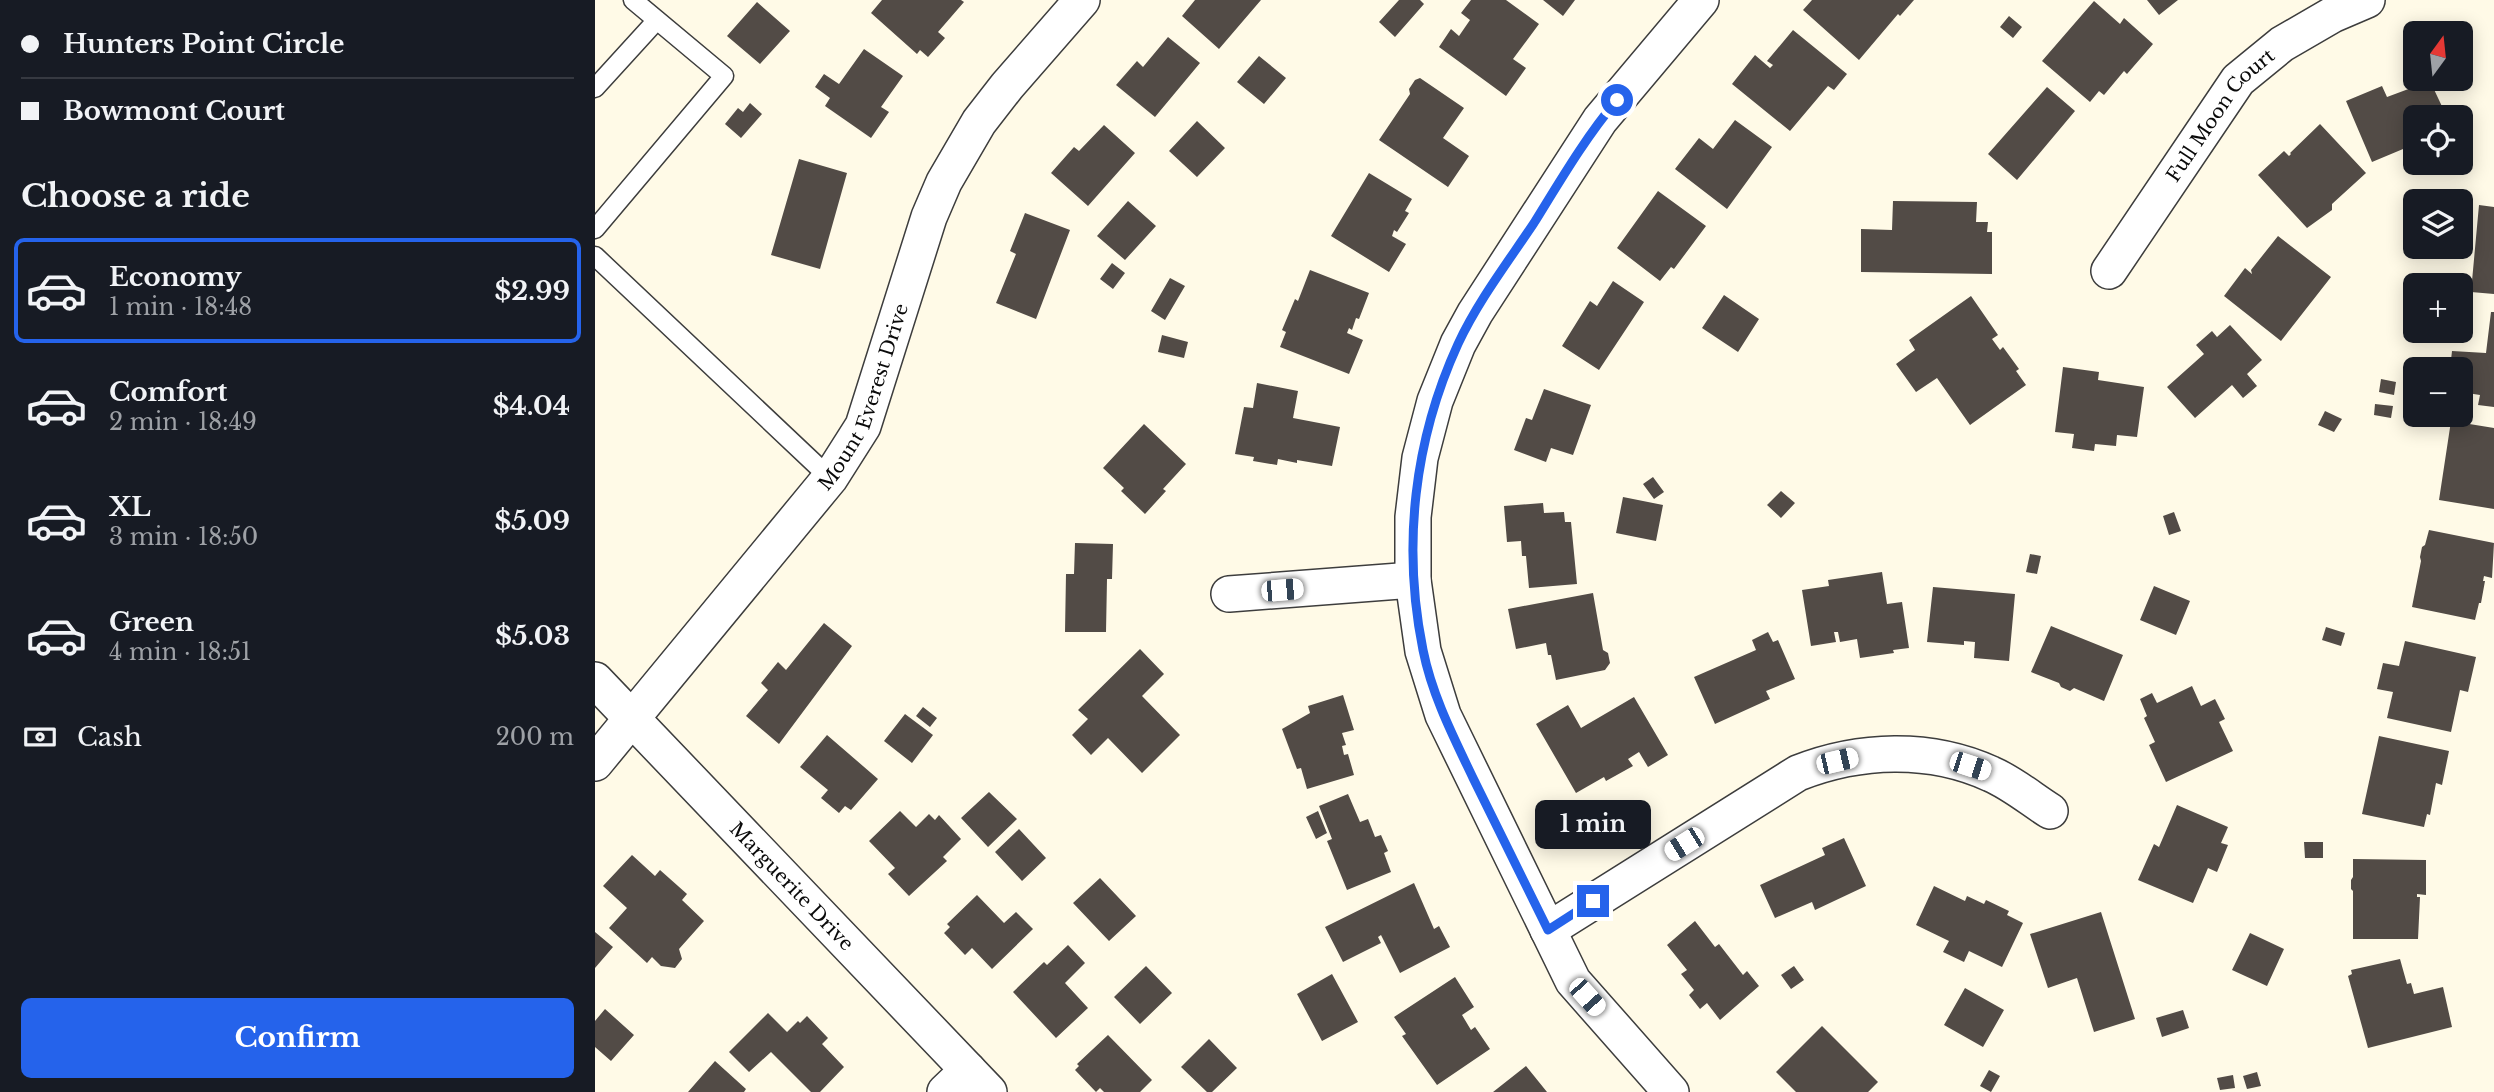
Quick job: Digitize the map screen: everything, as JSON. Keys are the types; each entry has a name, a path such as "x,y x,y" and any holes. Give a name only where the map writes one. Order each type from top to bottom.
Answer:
{"street":[{"name":"Mount Everest Drive","path":"595,763 830,478 863,426 929,217 944,182 986,113 1082,0"},
{"path":"1671,1092 1573,981 1443,715 1423,651 1413,580 1413,517 1420,458 1435,401 1458,344 1475,313 1600,120 1701,0"},
{"name":"Full Moon Court","path":"2109,271 2238,80 2282,44 2332,15 2367,0"},
{"path":"1229,594 1413,580"},
{"name":"Marguerite Drive","path":"595,680 968,1085"},
{"path":"1548,930 1798,773 1844,759 1901,753 1948,759 1992,774 2050,811"}],"lane":[{"path":"595,229 724,76 633,0"},
{"path":"595,88 657,20"},
{"path":"595,257 830,478"}],"building":[{"path":"882,0 964,2 938,32 945,38 928,57 920,50 917,54 871,13"},
{"path":"1195,0 1261,0 1219,49 1182,16"},
{"path":"1399,0 1420,0 1424,4 1395,37 1379,22"},
{"path":"1471,0 1506,0 1539,24 1513,59 1526,68 1506,96 1439,47 1451,29 1459,36 1470,20 1461,13"},
{"path":"1543,0 1575,0 1563,16"},
{"path":"1812,0 1914,0 1900,16 1898,14 1859,60 1803,10"},
{"path":"2147,0 2178,0 2159,15"},
{"path":"2094,1 2120,24 2124,18 2153,44 2127,74 2124,71 2104,95 2099,91 2090,102 2042,61"},
{"path":"757,2 790,31 760,64 727,36"},
{"path":"2009,16 2022,27 2013,38 2000,27"},
{"path":"1793,30 1847,74 1834,90 1828,86 1790,131 1732,84 1755,55 1770,68 1773,65 1767,61"},
{"path":"1168,37 1200,63 1155,117 1116,85 1137,61 1143,67"},
{"path":"864,49 903,76 881,107 889,112 871,138 825,106 830,98 815,87 824,74 839,84"},
{"path":"1259,56 1286,78 1264,104 1237,82"},
{"path":"1420,78 1464,108 1443,138 1469,156 1448,187 1379,140 1410,94 1409,89 1415,80"},
{"path":"2382,86 2387,97 2403,91 2435,91 2441,105 2403,105 2403,149 2372,162 2346,101"},
{"path":"2047,87 2075,111 2017,180 1988,154"},
{"path":"750,103 762,114 741,138 725,124 738,108 743,112"},
{"path":"1735,120 1772,147 1727,209 1675,169 1699,138 1713,149"},
{"path":"1197,121 1225,148 1197,177 1169,151"},
{"path":"2320,124 2366,173 2332,204 2332,210 2307,228 2258,175 2284,151 2289,156"},
{"path":"1104,125 1135,153 1088,206 1051,173 1074,147 1079,151"},
{"path":"799,159 847,173 820,269 771,255"},
{"path":"1369,173 1412,199 1405,211 1409,213 1392,236 1406,244 1389,272 1331,236"},
{"path":"1658,191 1706,226 1674,269 1671,267 1660,281 1617,248"},
{"path":"1128,201 1156,226 1125,260 1097,236"},
{"path":"1893,201 1977,202 1976,222 1988,222 1987,232 1992,232 1992,274 1861,272 1861,229 1892,230"},
{"path":"2479,205 2494,207 2494,294 2473,292"},
{"path":"1025,213 1070,230 1036,319 996,303 1016,254 1010,251"},
{"path":"2278,236 2331,277 2281,341 2224,296 2245,268 2252,274 2251,270"},
{"path":"1112,263 1125,273 1113,289 1100,279"},
{"path":"1310,270 1369,293 1359,319 1356,318 1352,330 1349,328 1347,333 1363,340 1349,374 1280,347 1286,332 1282,330 1295,299 1298,301"},
{"path":"1170,278 1185,286 1165,320 1151,311"},
{"path":"1613,281 1644,302 1599,370 1562,346 1590,301 1597,306"},
{"path":"1724,295 1759,319 1738,352 1702,328"},
{"path":"1971,296 1998,335 1992,339 2000,350 2003,347 2019,369 2016,371 2026,385 1970,425 1937,378 1916,392 1896,364 1915,350 1909,340"},
{"path":"2491,312 2494,312 2494,407 2478,405 2480,395 2473,394 2473,357 2451,357 2452,351 2486,353"},
{"path":"2230,325 2262,360 2247,374 2257,386 2243,398 2232,385 2195,418 2167,387 2204,354 2196,345 2212,331 2217,337"},
{"path":"1162,335 1188,342 1184,358 1158,352"},
{"path":"2063,367 2099,372 2098,380 2144,387 2137,437 2117,435 2116,446 2095,444 2094,451 2072,448 2074,434 2055,432"},
{"path":"2381,379 2396,382 2394,395 2379,392"},
{"path":"1257,383 1298,391 1293,418 1340,427 1332,466 1278,459 1277,465 1253,461 1254,457 1235,454 1244,407 1253,408"},
{"path":"1544,389 1591,405 1573,455 1551,448 1546,462 1514,450 1526,418 1532,420"},
{"path":"2375,404 2393,406 2391,418 2374,415"},
{"path":"2325,411 2342,419 2334,432 2318,425"},
{"path":"1144,424 1186,464 1145,514 1121,491 1124,488 1103,468"},
{"path":"2473,425 2494,428 2494,509 2439,500 2450,427 2473,427"},
{"path":"1653,477 1664,492 1654,499 1643,484"},
{"path":"1781,491 1795,503 1781,518 1767,505"},
{"path":"1623,497 1663,505 1656,541 1616,533"},
{"path":"1543,503 1544,513 1564,512 1565,522 1571,522 1577,584 1529,588 1526,556 1522,556 1521,541 1507,542 1504,506"},
{"path":"2174,512 2181,531 2169,535 2163,516"},
{"path":"2429,530 2494,543 2492,578 2484,576 2481,603 2475,620 2412,607 2422,547"},
{"path":"1075,543 1113,544 1112,579 1107,579 1106,632 1065,632 1066,574 1074,574"},
{"path":"2030,554 2041,556 2037,574 2026,572"},
{"path":"1882,572 1887,604 1902,602 1909,648 1860,658 1857,639 1840,642 1838,632 1834,632 1836,642 1811,646 1802,590 1829,586 1828,580"},
{"path":"2154,586 2190,601 2176,635 2140,620"},
{"path":"1933,587 2015,594 2009,661 1974,658 1975,642 1964,641 1964,645 1927,642"},
{"path":"1593,593 1603,650 1608,653 1610,663 1605,670 1556,680 1546,643 1516,649 1508,609"},
{"path":"824,623 852,646 779,744 746,716 768,690 761,683 778,662 786,670"},
{"path":"2051,626 2123,655 2104,701 2074,688 2070,691 2059,683 2031,672"},
{"path":"2326,627 2345,633 2341,646 2322,640"},
{"path":"1768,632 1773,642 1778,640 1795,679 1766,691 1770,699 1715,724 1694,677 1756,650 1752,640"},
{"path":"2405,641 2476,657 2468,692 2460,690 2451,732 2387,718 2393,692 2377,689 2383,663 2399,666"},
{"path":"1140,649 1164,674 1142,696 1180,735 1142,773 1108,738 1091,755 1072,735 1088,719 1078,710"},
{"path":"2192,686 2201,706 2215,699 2225,719 2219,722 2233,751 2166,782 2149,745 2155,742 2144,718 2147,716 2140,699 2152,693 2157,703"},
{"path":"1343,695 1354,730 1342,733 1346,745 1342,746 1344,755 1348,754 1354,775 1307,789 1301,768 1297,769 1282,729 1310,713 1308,706"},
{"path":"1634,697 1668,755 1648,767 1639,752 1628,759 1633,766 1606,781 1604,777 1576,793 1536,724 1568,705 1581,728"},
{"path":"923,707 937,718 930,727 916,716"},
{"path":"905,714 933,735 912,763 884,741"},
{"path":"827,735 878,779 851,810 845,806 839,813 821,798 828,790 800,767"},
{"path":"2379,736 2449,751 2442,785 2436,783 2430,815 2427,814 2424,827 2362,814"},
{"path":"989,792 1017,819 988,847 961,818"},
{"path":"1348,794 1360,822 1368,819 1375,837 1381,835 1388,851 1384,853 1391,872 1347,890 1327,841 1332,839 1319,806"},
{"path":"2177,805 2228,827 2221,843 2228,845 2217,872 2208,868 2193,903 2138,880 2154,844 2159,847"},
{"path":"900,811 916,827 929,814 935,820 939,815 961,839 943,857 947,861 909,896 888,874 895,868 869,841"},
{"path":"1318,811 1327,833 1316,839 1306,817"},
{"path":"1019,829 1046,858 1022,881 995,852"},
{"path":"1844,838 1866,886 1815,910 1812,902 1775,918 1760,885 1825,855 1822,848"},
{"path":"2304,842 2323,842 2323,858 2305,858"},
{"path":"632,855 655,876 660,870 687,894 682,900 704,921 679,949 682,959 675,968 661,966 652,957 647,963 609,928 627,908 603,886"},
{"path":"2353,859 2426,860 2426,895 2417,894 2417,897 2420,897 2418,939 2353,939"},
{"path":"1100,878 1136,916 1109,941 1073,903"},
{"path":"1414,883 1434,929 1439,926 1450,947 1400,973 1381,935 1378,937 1381,943 1343,962 1325,927"},
{"path":"1934,886 1965,901 1967,896 1984,904 1986,900 2009,911 2007,915 2023,923 2002,967 1969,951 1964,962 1943,952 1949,941 1916,925"},
{"path":"977,895 1004,923 1016,912 1033,929 992,969 972,948 965,955 944,933 950,927 947,924"},
{"path":"2101,912 2135,1019 2094,1032 2077,978 2048,988 2030,934"},
{"path":"1695,921 1715,947 1719,944 1743,975 1747,971 1759,986 1720,1020 1707,1003 1700,1009 1689,995 1694,990 1681,974 1687,970 1667,945"},
{"path":"595,932 613,947 595,968"},
{"path":"2250,933 2284,949 2267,986 2232,970"},
{"path":"1068,945 1085,963 1065,983 1088,1008 1056,1038 1013,992 1044,962 1047,965"},
{"path":"2400,959 2407,984 2411,983 2414,994 2443,987 2452,1027 2368,1048 2348,976 2352,974 2351,970"},
{"path":"1146,966 1172,993 1140,1024 1114,997"},
{"path":"1794,966 1804,980 1791,989 1781,975"},
{"path":"1332,974 1358,1022 1322,1041 1297,994"},
{"path":"1455,977 1474,1007 1462,1015 1471,1030 1475,1027 1490,1049 1437,1085 1402,1036 1406,1034 1394,1017"},
{"path":"1965,988 2004,1010 1983,1047 1944,1025"},
{"path":"605,1009 634,1035 611,1061 595,1047 595,1021"},
{"path":"2183,1010 2189,1028 2162,1037 2156,1018"},
{"path":"768,1013 787,1032 807,1016 828,1038 822,1044 844,1067 820,1092 811,1092 771,1052 749,1072 729,1052"},
{"path":"1822,1026 1878,1082 1868,1092 1796,1092 1776,1072"},
{"path":"1108,1035 1152,1080 1140,1092 1104,1092 1100,1088 1096,1092 1075,1070 1079,1066 1077,1064"},
{"path":"1209,1039 1237,1068 1212,1092 1207,1092 1181,1067"},
{"path":"715,1061 746,1089 744,1092 688,1092"},
{"path":"1526,1066 1547,1092 1493,1092"},
{"path":"1989,1070 2000,1076 1991,1092 1980,1086"},
{"path":"2257,1072 2261,1086 2247,1089 2243,1076"},
{"path":"2233,1075 2235,1088 2220,1090 2217,1078"}],"route":[{"path":"1593,901 1548,930 1443,715 1423,651 1413,580 1413,517 1420,458 1435,401 1458,344 1558,184 1600,120 1617,100"}]}
